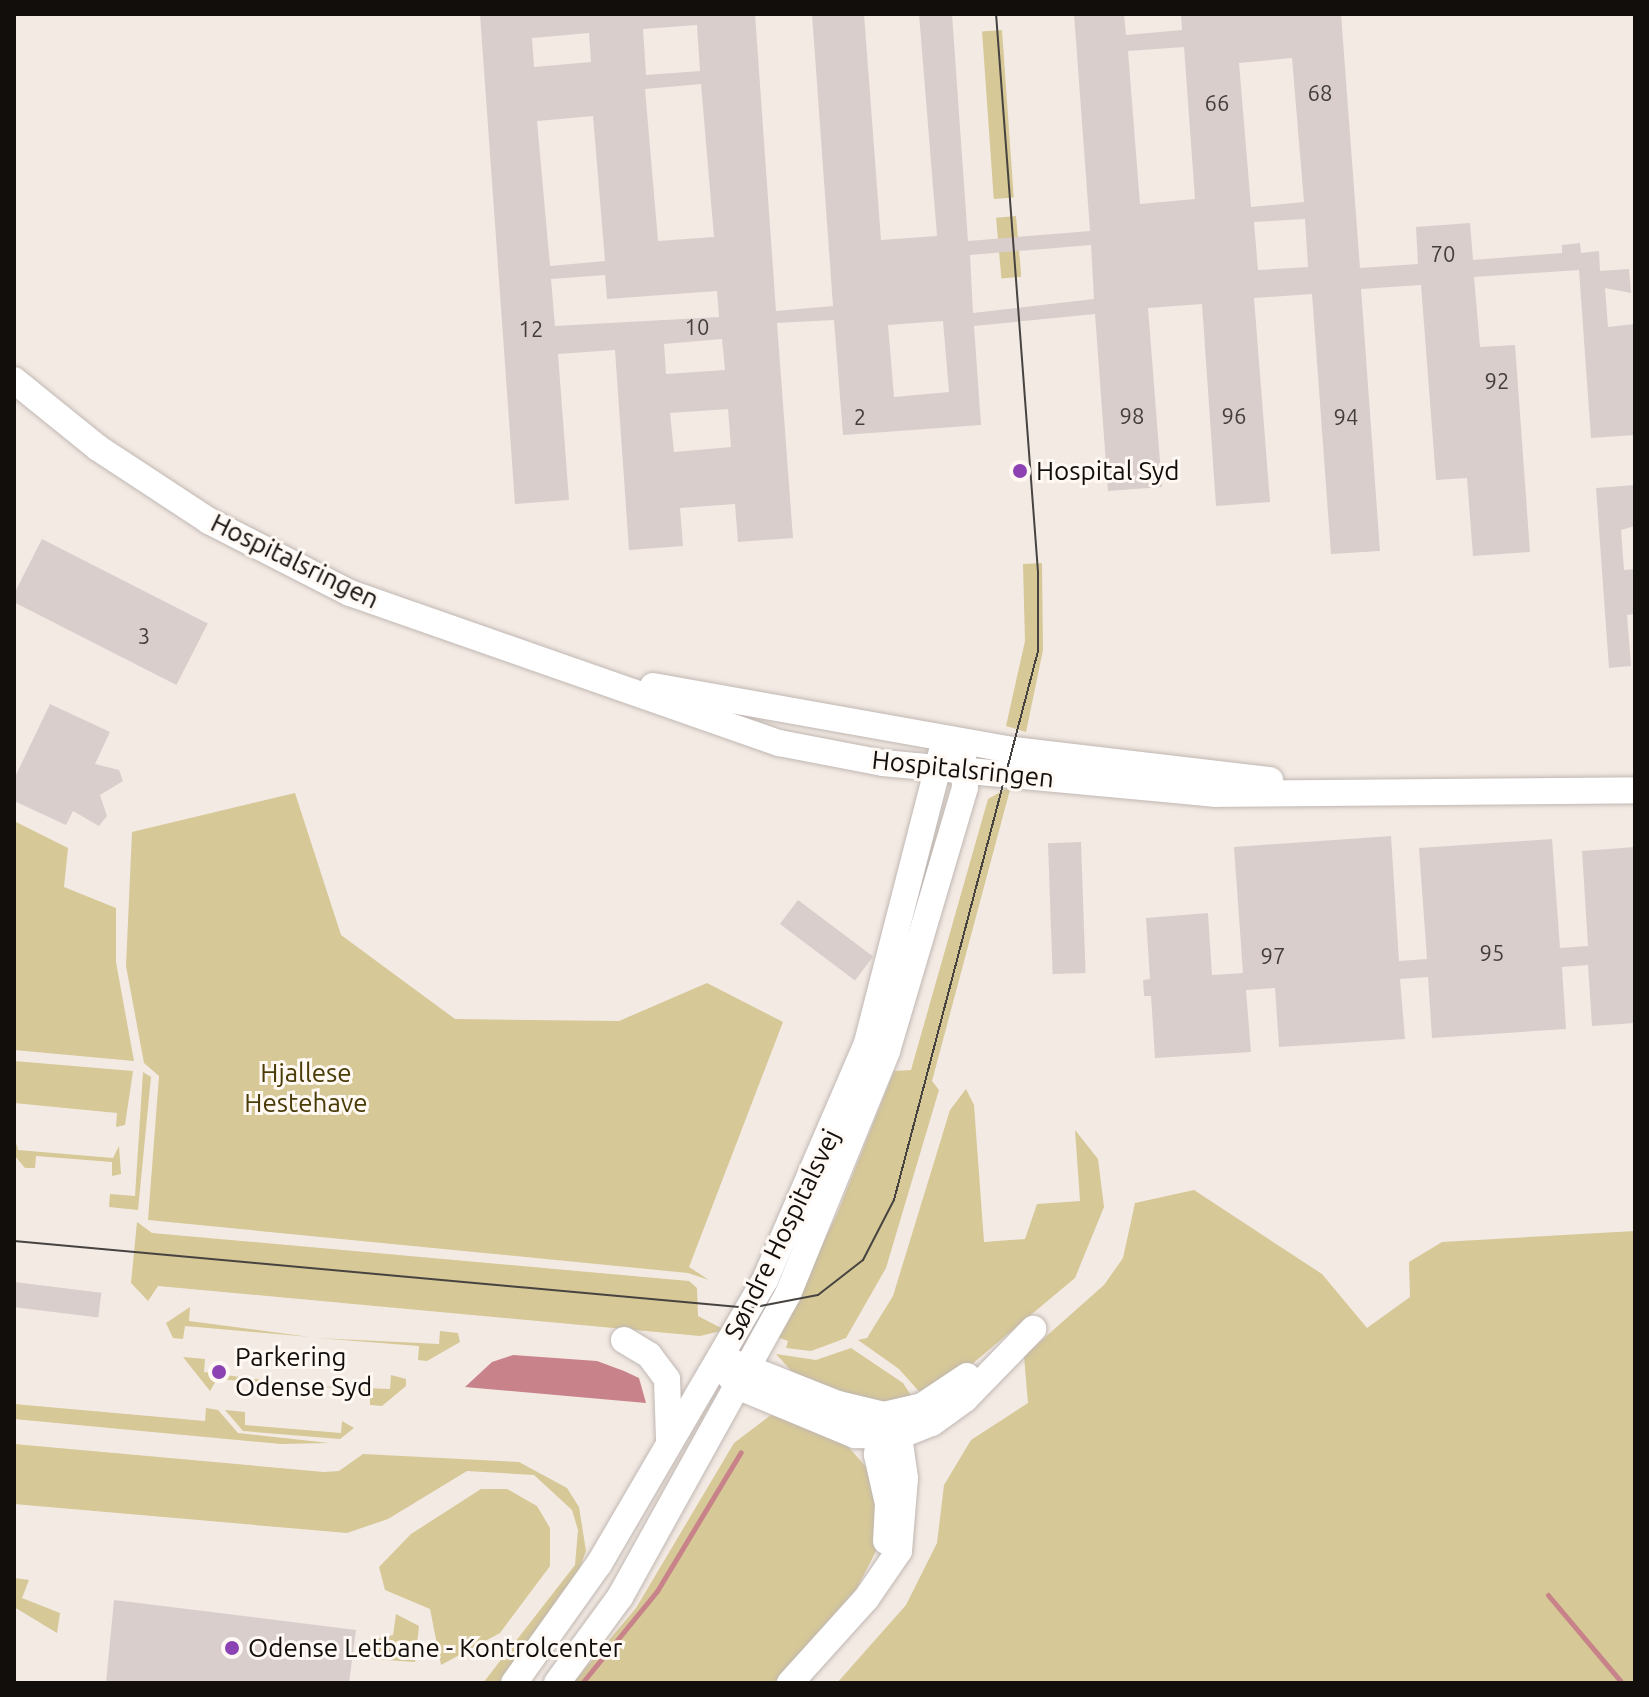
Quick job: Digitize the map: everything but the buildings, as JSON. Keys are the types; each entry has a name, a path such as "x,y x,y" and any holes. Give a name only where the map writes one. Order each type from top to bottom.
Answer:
{"street":[{"name":"Hospitalsringen","path":"14,380 98,448 271,554 350,593 609,680 701,716 956,758 1217,794 1329,789 1635,790"},
{"name":"Hospitalsringen","path":"609,680 956,758 1105,771 1188,769 1329,789"},
{"name":"Søndre Hospitalsvej","path":"557,1683 620,1597 744,1375 861,1123 901,1001 956,758"},
{"name":"Søndre Hospitalsvej","path":"514,1683 599,1564 765,1280 867,1043 956,758"},
{"path":"719,1361 744,1375 887,1430 932,1423 965,1399 1033,1329 887,1430"},
{"path":"624,1340 649,1355 667,1379 673,1414 667,1451"},
{"path":"790,1683 878,1582 888,1526 887,1430"}],"green space":[{"path":"1002,30 1014,198 994,199 982,31"},
{"path":"1016,216 1021,277 1001,279 996,218"},
{"path":"1042,563 1043,650 1026,732 1006,726 1025,641 1023,564"},
{"path":"1011,786 932,1081 939,1090 886,1268 846,1338 811,1351 786,1348 788,1341 777,1337 838,1212 894,1071 911,1070 988,799"},
{"name":"Hjallese Hestehave","path":"295,793 341,935 455,1019 619,1021 707,983 783,1022 689,1267 709,1280 688,1273 148,1220 159,1076 144,1063 126,966 132,832"},
{"path":"14,821 68,848 64,887 116,908 116,962 134,1061 14,1050"},
{"path":"14,1061 133,1071 125,1125 116,1127 117,1113 14,1103"},
{"path":"143,1072 151,1077 138,1210 109,1207 110,1194 135,1196"},
{"path":"966,1089 974,1105 984,1242 1025,1239 1037,1204 1080,1201 1075,1130 1098,1159 1104,1207 1075,1278 948,1384 924,1397 899,1369 858,1340 867,1338 893,1296 950,1110"},
{"path":"14,1136 18,1150 113,1158 119,1146 121,1174 112,1176 112,1162 36,1156 35,1168 25,1168 14,1155"},
{"path":"1194,1190 1322,1274 1367,1328 1410,1297 1409,1262 1442,1242 1635,1231 1635,1683 837,1683 906,1605 937,1543 944,1485 971,1440 1028,1403 1024,1356 1104,1285 1123,1258 1135,1203"},
{"path":"137,1222 152,1233 689,1281 697,1288 698,1316 725,1330 700,1336 158,1286 148,1301 131,1283"},
{"path":"190,1307 189,1321 310,1337 185,1326 183,1339 173,1338 166,1323"},
{"path":"440,1331 458,1333 460,1342 427,1361 418,1360 419,1346 317,1338 439,1344"},
{"path":"851,1348 903,1383 914,1400 883,1404 850,1398 794,1374 776,1354 816,1360"},
{"path":"183,1357 205,1359 204,1372 306,1386 217,1379 210,1391"},
{"path":"391,1375 406,1379 406,1386 382,1406 370,1405 370,1391 312,1386 390,1389"},
{"path":"14,1404 205,1421 206,1408 218,1410 238,1433 329,1443 281,1444 14,1419"},
{"path":"225,1410 245,1412 245,1425 341,1433 342,1421 354,1428 340,1439 243,1431"},
{"path":"771,1415 844,1442 867,1468 878,1500 876,1551 857,1588 774,1683 573,1683 636,1608 734,1443"},
{"path":"14,1444 324,1472 339,1471 363,1454 519,1462 567,1488 579,1507 586,1551 573,1586 506,1683 483,1683 575,1565 578,1530 572,1510 534,1475 467,1471 388,1519 347,1533 14,1504"},
{"path":"481,1489 507,1489 537,1506 550,1528 550,1566 500,1633 441,1665 430,1609 385,1590 379,1567 411,1534"},
{"path":"14,1578 29,1580 22,1598 60,1613 57,1633 14,1607"},
{"path":"396,1614 419,1626 415,1662 357,1658 358,1644 393,1635"}],"shaded area":[{"path":"513,1355 597,1361 639,1378 646,1403 465,1387 492,1362"}],"waterway":[{"path":"582,1683 657,1591 741,1452"},
{"path":"1548,1595 1622,1683"}],"tram line":[{"path":"14,1241 750,1308 818,1295 863,1260 894,1200 1038,651 1038,572 996,14"}],"place":[{"name":"Hospital Syd","path":"1020,471"},
{"name":"Parkering Odense Syd","path":"219,1372"},
{"name":"Odense Letbane - Kontrolcenter","path":"232,1648"}]}
